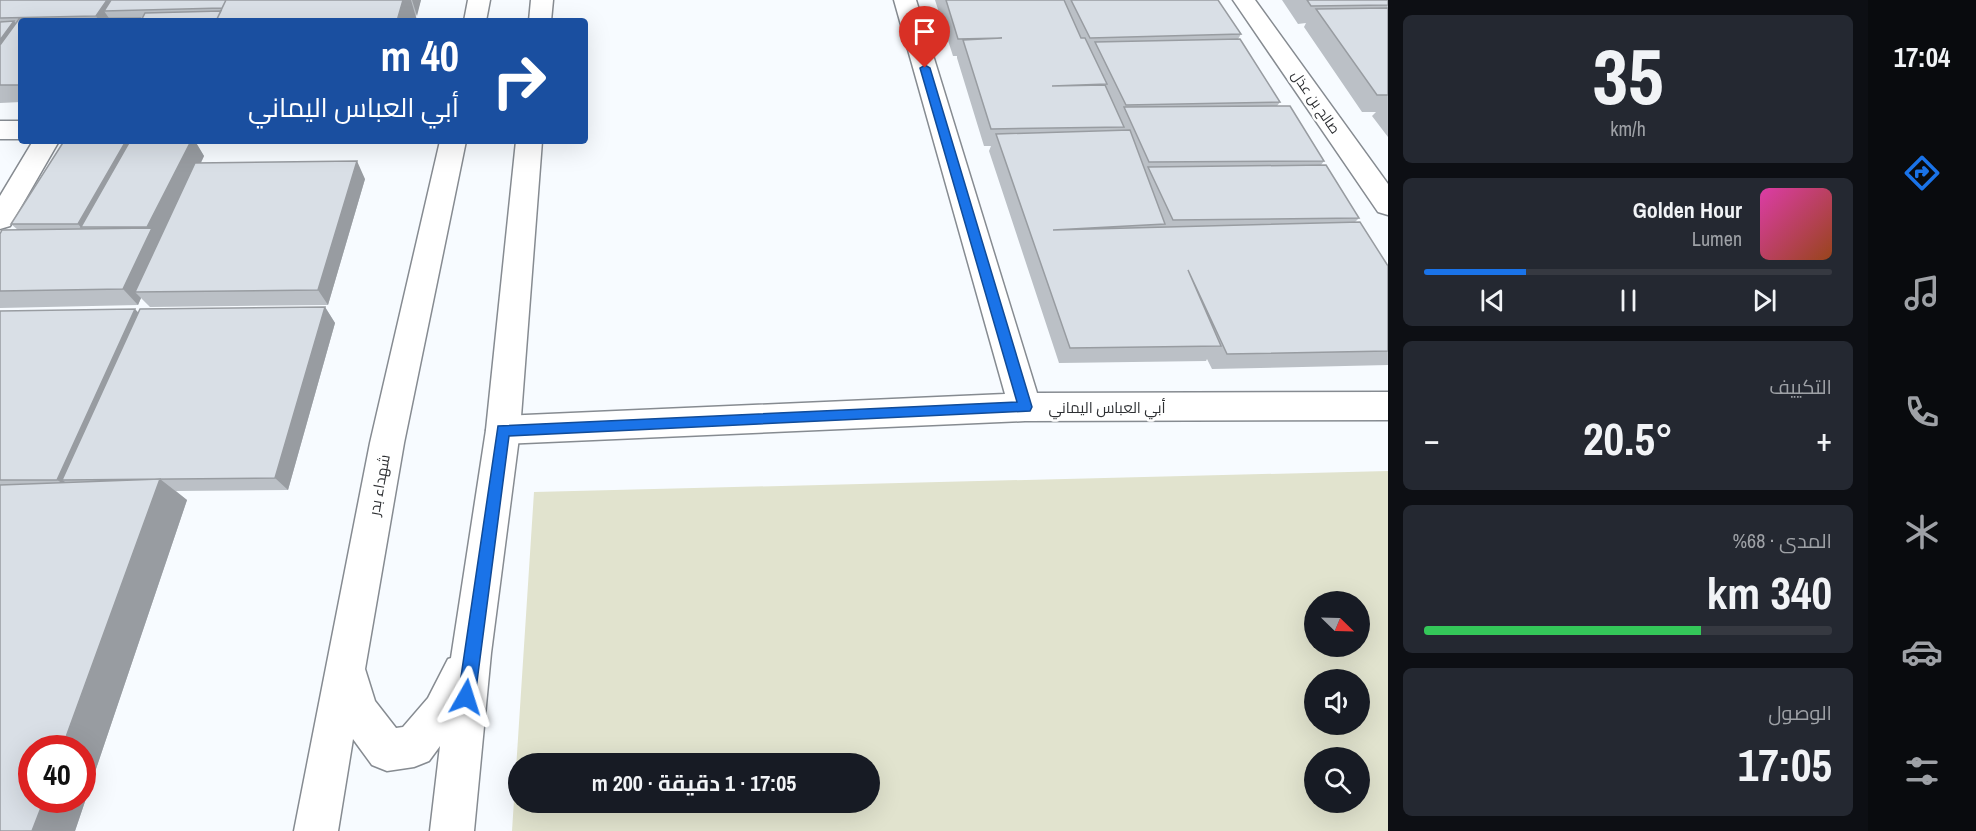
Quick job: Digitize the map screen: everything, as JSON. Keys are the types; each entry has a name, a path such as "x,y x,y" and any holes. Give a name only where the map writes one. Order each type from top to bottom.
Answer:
{"street":[{"path":"476,18 479,0"},
{"path":"540,18 542,0"},
{"path":"905,0 1025,407"},
{"name":"صالح بن عذل","path":"1244,0 1388,205"},
{"path":"0,130 18,130"},
{"path":"0,219 44,144"},
{"name":"شهداء بدر","path":"316,831 387,443 452,144"},
{"path":"452,831 471,653 503,430 529,144"},
{"name":"أبي العباس اليماني","path":"503,430 1025,407 1388,406"},
{"path":"345,668 358,712 387,750 414,746 442,712 471,653"}],"green space":[{"path":"1388,471 1388,831 512,831 513,813 880,813 880,753 517,753 534,492"}],"building":[{"path":"0,0 107,0 96,16 0,18"},
{"path":"111,0 226,0 222,8 104,11"},
{"path":"226,0 403,0 398,18 217,18"},
{"path":"946,0 1064,0 1081,38 1085,38 1107,84 1052,86 1105,85 1124,127 991,129 963,40 1002,38 958,39"},
{"path":"1071,0 1218,0 1241,34 1090,38"},
{"path":"1307,0 1388,0 1388,5 1311,6"},
{"path":"1388,8 1388,95 1377,95 1316,9"},
{"path":"221,11 218,18 142,18 145,13"},
{"path":"18,20 18,85 0,85 0,45"},
{"path":"14,21 0,40 0,22"},
{"path":"1240,39 1280,102 1126,105 1095,42"},
{"path":"1290,106 1324,161 1149,162 1124,107"},
{"path":"1130,130 1165,224 1053,230 1360,222 1388,266 1388,351 1227,354 1188,270 1221,346 1070,348 996,134"},
{"path":"62,144 124,144 78,224 11,224"},
{"path":"128,144 189,144 147,227 81,227"},
{"path":"357,161 318,290 135,292 195,163"},
{"path":"1326,165 1359,218 1173,220 1148,167"},
{"path":"152,228 123,289 0,291 0,234 2,230"},
{"path":"325,307 275,478 62,480 140,309"},
{"path":"135,309 57,480 0,480 0,311"},
{"path":"160,479 67,735 18,735 18,813 39,813 32,831 0,831 0,485"}],"route":[{"path":"466,697 503,430 1025,407 925,68"}]}
